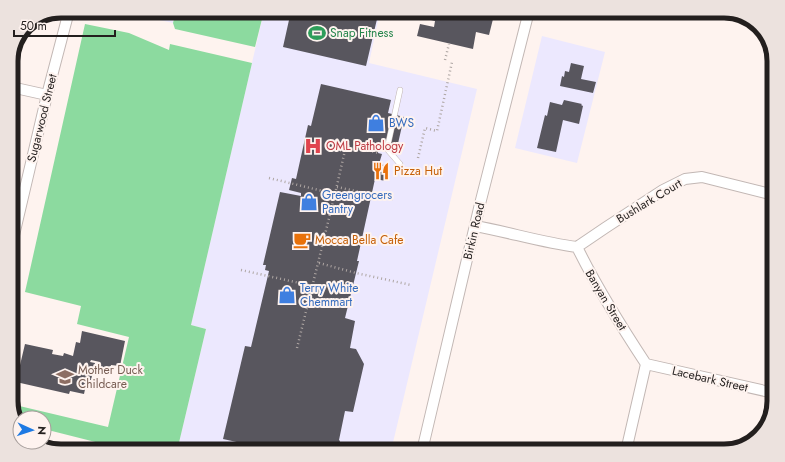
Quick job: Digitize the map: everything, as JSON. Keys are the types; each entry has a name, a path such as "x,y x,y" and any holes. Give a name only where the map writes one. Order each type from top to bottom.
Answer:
{"street":[{"name":"Sugarwood Street","path":"18,218 66,18"},
{"name":"Birkin Road","path":"424,444 475,226 527,18"},
{"path":"18,89 47,95"},
{"name":"Bushlark Court","path":"577,247 663,190 685,179 702,177 767,193"},
{"path":"475,226 500,230 564,246 577,247"},
{"name":"Banyan Street","path":"577,247 587,268 631,342 646,364"},
{"path":"628,444 646,364"},
{"name":"Lacebark Street","path":"646,364 767,391"}],"lane":[{"path":"400,90 387,149 400,164"}],"path":[{"path":"445,60 449,44"},
{"path":"418,158 425,128 436,131 452,62"},
{"path":"297,348 346,146 380,153 387,149"},
{"path":"269,178 335,194"},
{"path":"337,187 392,199"},
{"path":"318,263 412,285"},
{"path":"241,270 313,286"}],"shaded area":[{"path":"150,18 174,18 173,23"},
{"path":"262,18 379,18 369,63 477,89 393,444 179,444 206,329 191,325"},
{"path":"542,36 605,52 577,163 515,148"}],"green space":[{"path":"174,18 262,18 255,47 175,29 173,23"},
{"path":"85,24 129,33 169,50 170,44 252,63 191,325 206,329 179,444 103,444 52,431 52,414 108,427 129,337 77,324 81,306 25,292"},
{"path":"18,406 36,410 19,410"}],"building":[{"path":"289,18 377,19 366,66 283,47"},
{"path":"423,18 493,18 489,35 476,32 473,49 417,36 420,24 434,27 435,21"},
{"path":"571,63 584,66 581,79 596,82 593,93 560,86 562,76 564,77 565,71 569,72"},
{"path":"321,84 391,100 388,113 404,117 397,148 380,144 378,153 382,154 379,164 389,166 386,181 375,179 357,261 359,261 345,318 355,321 350,348 356,349 364,364 353,412 345,411 339,444 246,444 223,439 245,346 251,347 269,271 265,270 266,265 263,265 280,192 301,196 301,193 289,190 292,178 296,179 308,125 311,126"},
{"path":"564,100 582,104 581,105 583,106 579,124 563,120 556,152 537,148 545,115 547,116 550,102 562,105"},
{"path":"82,331 125,341 120,366 111,365 109,374 98,371 100,362 91,360 90,362 95,363 91,380 87,380 84,394 70,391 69,394 18,382 18,374 25,344 53,350 52,354 63,356 64,353 73,356 76,342 80,343"}],"place":[{"name":"Snap Fitness","path":"317,33"},
{"name":"BWS","path":"376,123"},
{"name":"OML Pathology","path":"313,146"},
{"name":"Pizza Hut","path":"381,171"},
{"name":"Greengrocers Pantry","path":"309,202"},
{"name":"Mocca Bella Cafe","path":"302,240"},
{"name":"Terry White Chemmart","path":"287,295"},
{"name":"Mother Duck Childcare","path":"65,377"}]}
